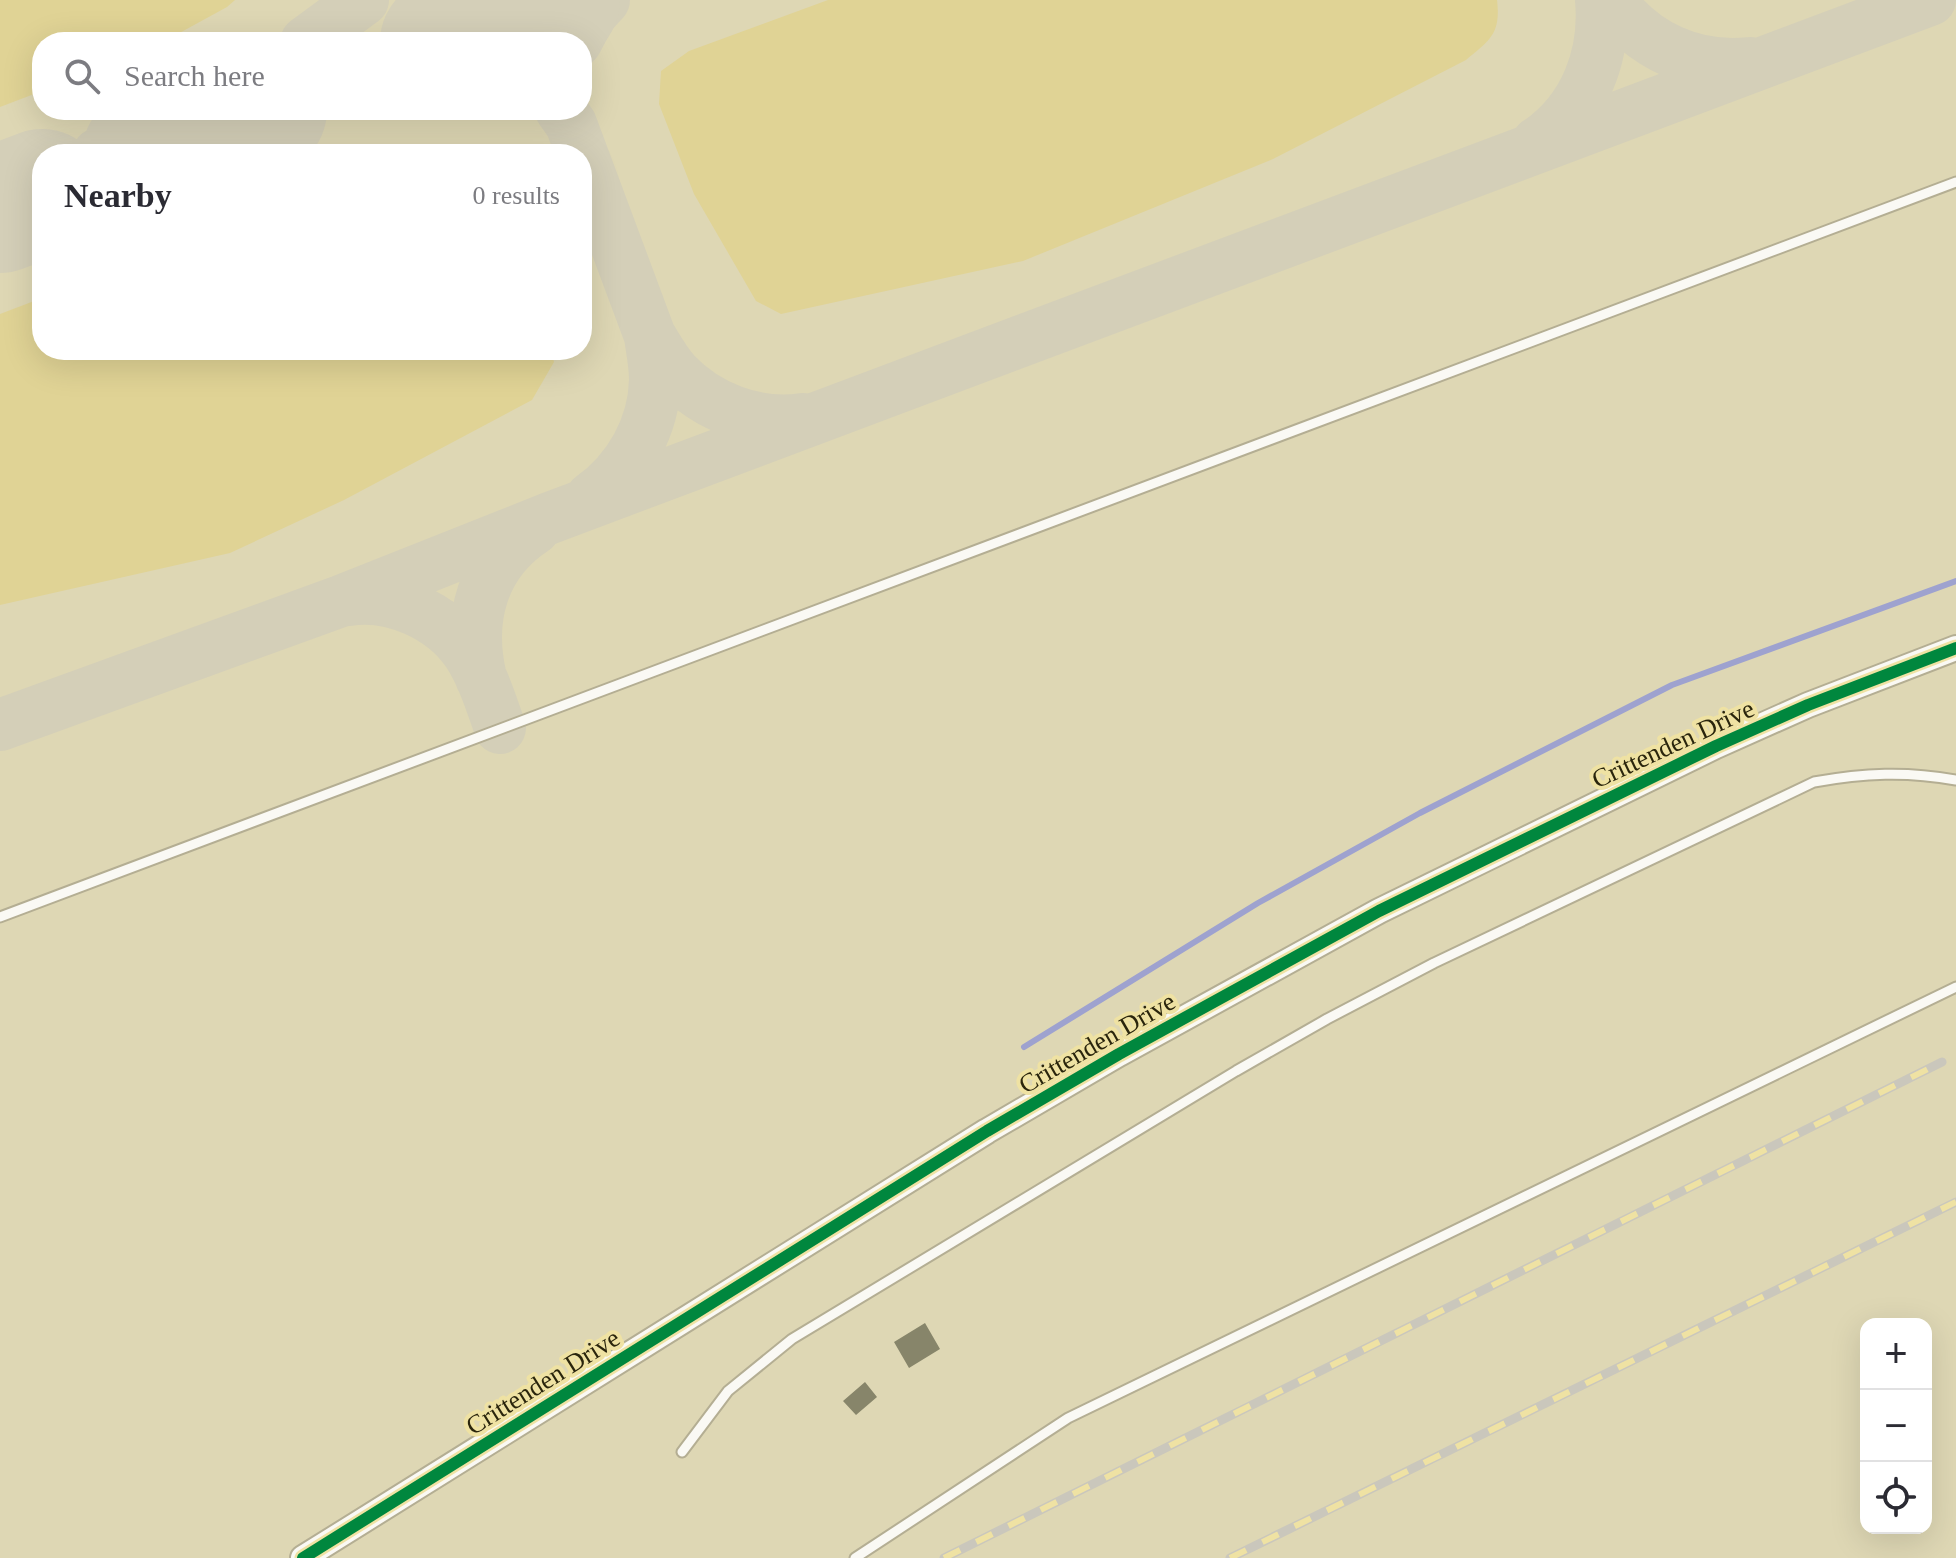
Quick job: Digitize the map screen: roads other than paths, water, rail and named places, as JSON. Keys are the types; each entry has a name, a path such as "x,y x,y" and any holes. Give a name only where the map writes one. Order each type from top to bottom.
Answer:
{"street":[{"name":"Crittenden Drive","path":"303,1558 987,1131 1119,1054 1366,918 1716,746 1808,705 1956,648"}],"lane":[{"path":"0,917 1956,182"},
{"path":"682,1452 728,1391 792,1339 1327,1019 1434,963 1814,782 1881,773 1929,775 1956,780"},
{"path":"855,1558 1068,1418 1956,987"}],"waterway":[{"path":"1024,1047 1258,903 1420,813 1672,685 1956,581"}],"railway":[{"path":"944,1558 1942,1062"},
{"path":"1230,1558 1956,1202"}]}
